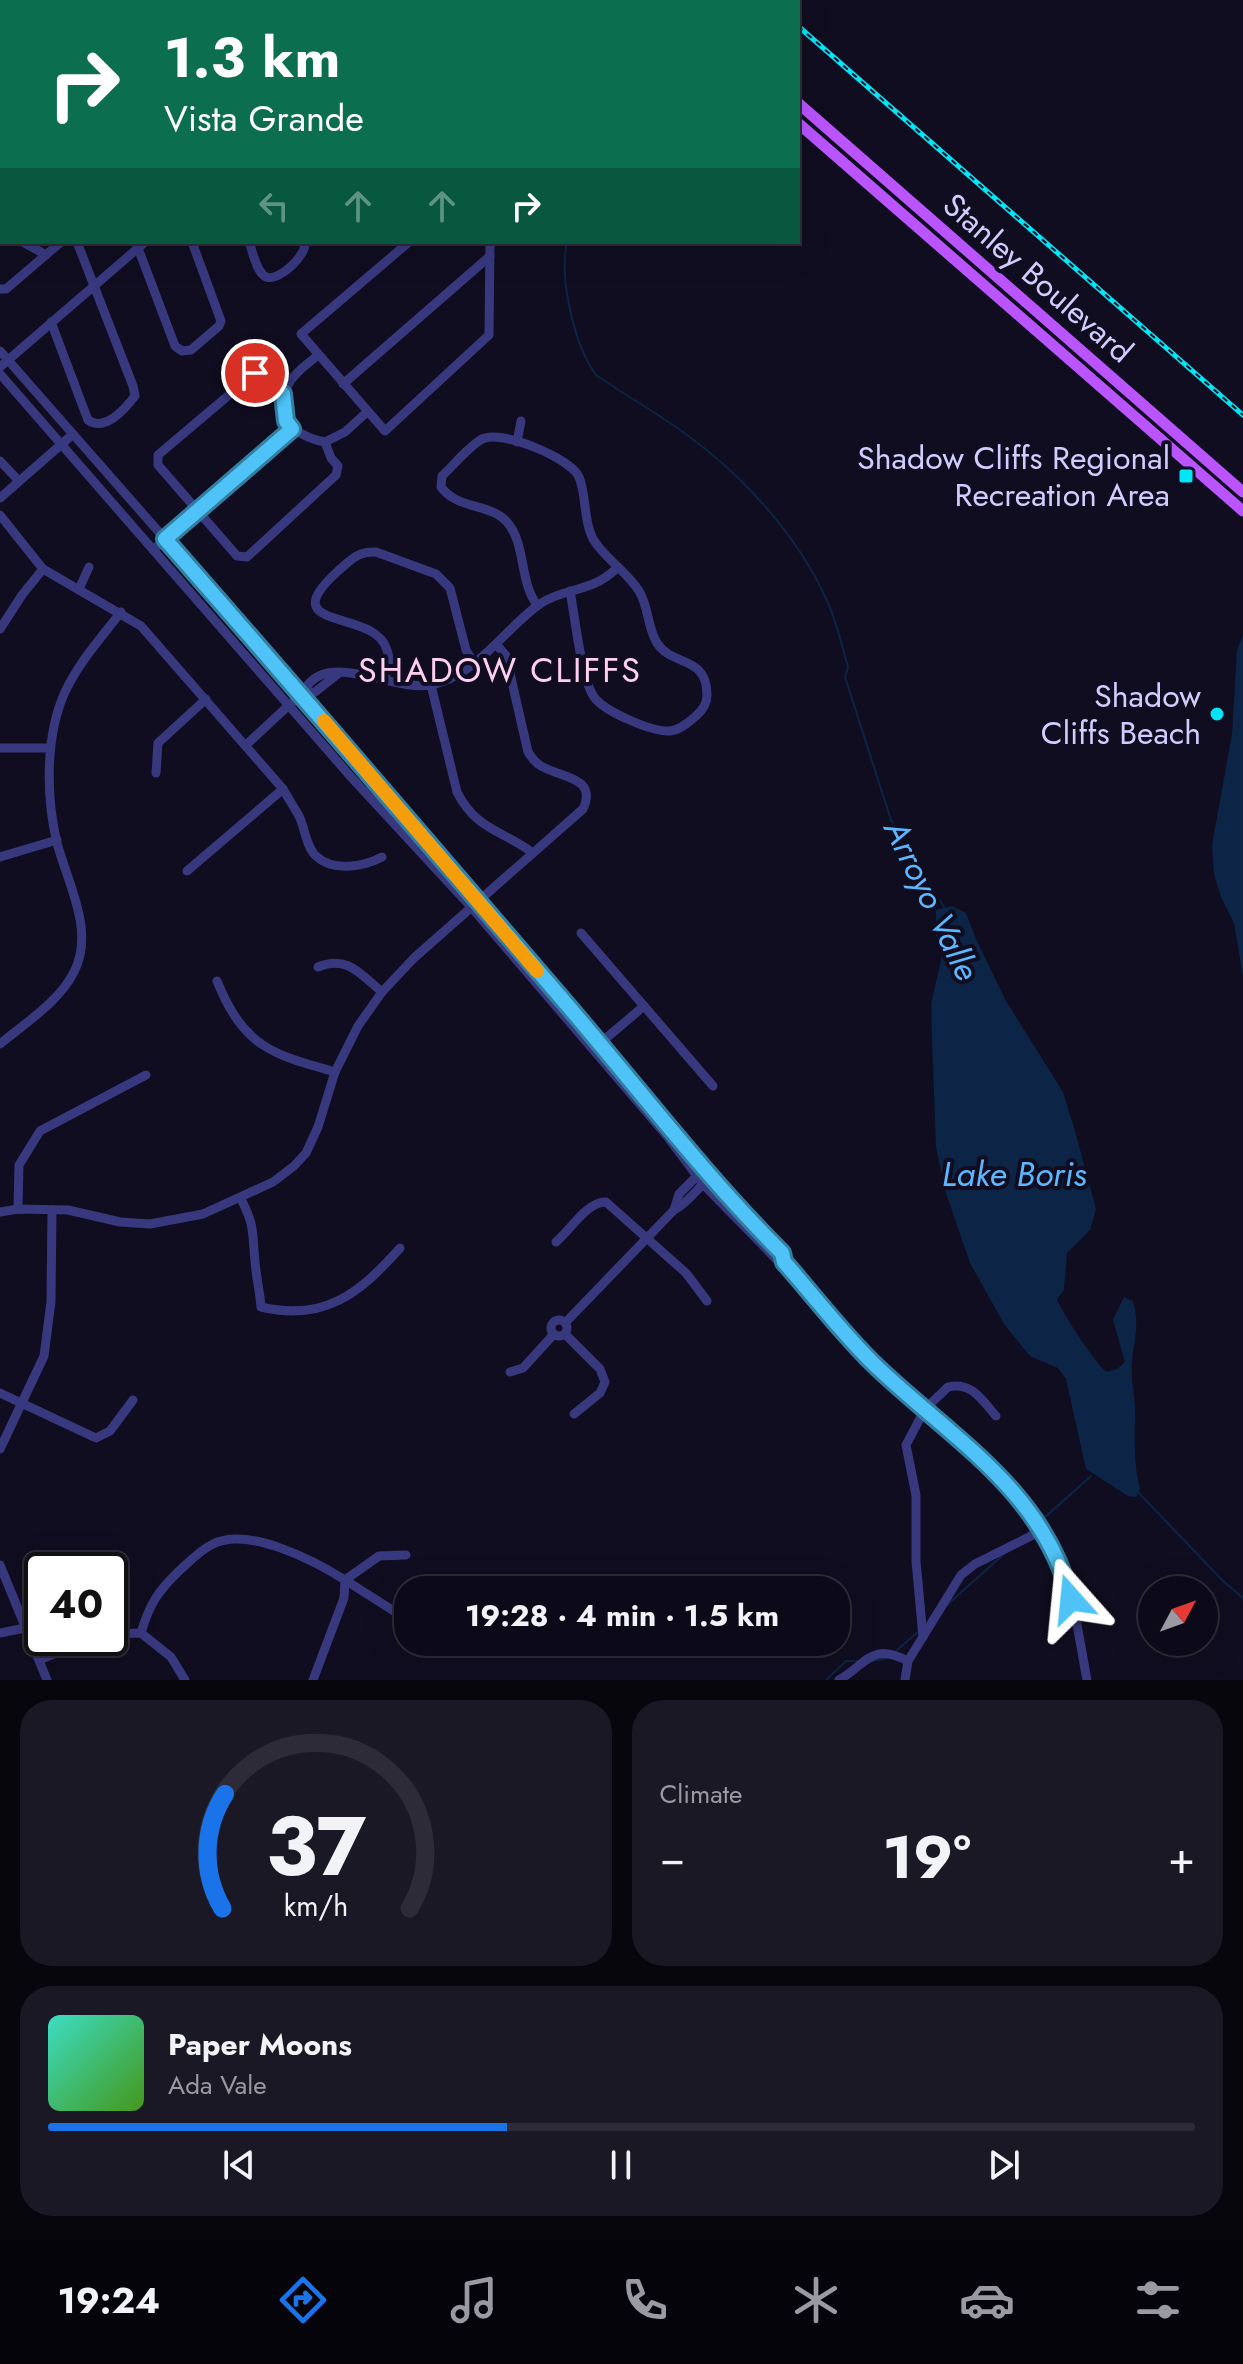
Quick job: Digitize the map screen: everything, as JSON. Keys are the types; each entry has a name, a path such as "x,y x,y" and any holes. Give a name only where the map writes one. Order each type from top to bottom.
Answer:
{"main road":[{"name":"Stanley Boulevard","path":"800,105 1243,492"},
{"name":"Stanley Boulevard","path":"800,125 1243,511"},
{"path":"1134,416 1143,405"}],"street":[{"path":"27,244 46,255"},
{"path":"0,289 6,289 59,244"},
{"path":"51,322 88,420 95,425 104,425 135,396 78,244"},
{"path":"4,363 141,245 175,346 182,351 191,350 221,321 193,244"},
{"path":"250,244 260,272 268,278 276,278 303,255 305,244"},
{"path":"407,244 301,334 385,431 489,335 490,244"},
{"path":"343,384 490,256"},
{"path":"0,351 4,363 72,435 302,695 475,905 596,1046 677,1134 701,1177 782,1253 784,1262 875,1365 1005,1479 1043,1530 1067,1584 1087,1680"},
{"path":"318,355 292,378 283,394 286,421 292,429 304,437 325,442 345,432 367,412"},
{"path":"283,394 268,388 255,373 158,455 158,465 237,556 247,557 336,475 338,466 325,442"},
{"path":"0,374 289,705 475,905"},
{"path":"517,442 521,421"},
{"path":"153,550 292,429"},
{"path":"0,498 72,435"},
{"path":"537,605 524,580 514,532 506,521 496,514 449,497 441,487 442,476 483,439 494,436 517,442 566,461 579,475 593,540 643,597 657,643 667,654 700,670 707,690 703,710 680,728 670,731 626,718 602,706 588,686 570,591"},
{"path":"0,461 19,481"},
{"path":"0,515 43,569 141,626 283,789 315,856 330,864 347,866 368,864 382,857"},
{"path":"384,681 389,663 387,648 380,637 368,629 321,613 315,604 315,595 320,588 358,554 368,551 436,574 444,580 450,588 466,650 474,663"},
{"path":"79,589 89,567"},
{"path":"246,745 289,705 302,695 315,692 339,673 408,685 431,685 474,663 537,605 594,584 618,567"},
{"path":"0,629 43,569"},
{"path":"0,1044 62,992 75,972 82,950 83,929 57,840 50,800 50,748 64,694 82,661 121,612"},
{"path":"0,1212 18,1209 68,1210 120,1222 150,1224 203,1214 273,1182 306,1153 318,1127 335,1072 358,1026 382,992 414,958 583,809 587,801 587,792 581,783 536,763 528,752 506,656 496,644"},
{"path":"431,685 457,792 464,807 473,818 533,853"},
{"path":"156,773 158,743 206,699"},
{"path":"0,748 50,748"},
{"path":"187,871 283,789"},
{"path":"0,857 57,840"},
{"path":"581,933 713,1086"},
{"path":"318,967 332,961 345,963 382,992"},
{"path":"217,981 225,1001 249,1037 268,1050 335,1072"},
{"path":"596,1046 644,1006"},
{"path":"18,1209 19,1165 40,1131 146,1075"},
{"path":"510,1372 523,1368 561,1330 674,1210 681,1207 701,1177"},
{"path":"241,1199 255,1232 255,1264 261,1307 299,1312 342,1300 363,1286 400,1248"},
{"path":"556,1242 591,1205 600,1201 613,1205 686,1273 707,1301"},
{"path":"0,1449 44,1356 49,1332 52,1210"},
{"path":"383,1267 392,1276"},
{"path":"561,1330 600,1369 605,1382 600,1393 574,1414"},
{"path":"923,1637 916,1561 916,1495 906,1445 925,1409 948,1387 965,1386 996,1416"},
{"path":"0,1393 96,1438 110,1431 133,1400"},
{"path":"905,1680 908,1661 961,1575 975,1564 1043,1530"},
{"path":"141,1633 148,1608 161,1589 194,1557 214,1543 238,1538 259,1541 328,1570 394,1611"},
{"path":"345,1580 379,1556 406,1555"},
{"path":"0,1565 24,1625"},
{"path":"313,1680 344,1598 345,1580"},
{"path":"0,1633 24,1628"},
{"path":"128,1633 141,1633 163,1648 185,1680"},
{"path":"839,1680 877,1653 888,1653 908,1661"},
{"path":"37,1656 47,1680"},
{"path":"39,1660 49,1656"}],"water":[{"path":"1243,636 1243,977 1234,923 1214,874 1212,845 1232,734 1237,650"},
{"name":"Lake Boris","path":"952,906 966,913 1006,1001 1063,1092 1096,1209 1090,1230 1067,1253 1064,1290 1057,1299 1080,1338 1107,1372 1125,1362 1113,1320 1124,1297 1133,1301 1136,1325 1132,1363 1135,1458 1140,1489 1136,1497 1128,1496 1086,1469 1066,1379 1058,1368 1030,1356 1004,1324 970,1263 945,1190 936,1147 931,1004 942,956 936,936 936,910"}],"waterway":[{"name":"Arroyo Valle","path":"567,244 565,274 570,311 581,347 596,375 683,432 727,467 785,530 816,578 837,627 848,667 845,677 891,820 944,907"},
{"path":"1043,1519 1091,1476"},
{"name":"Arroyo Valle","path":"1137,1491 1243,1598"},
{"path":"1028,1533 1034,1528"},
{"path":"947,1605 1005,1553"},
{"path":"897,1650 919,1631"},
{"path":"872,1661 888,1658"},
{"path":"826,1680 846,1661 857,1661"}],"railway":[{"path":"800,28 1243,415"}],"slow traffic":[{"path":"324,721 537,971"}],"place":[{"name":"Shadow Cliffs Regional Recreation Area","path":"1186,476"},
{"name":"Shadow Cliffs Beach","path":"1217,714"}],"district":[{"name":"SHADOW CLIFFS","path":"500,670"}],"route":[{"path":"255,373 268,388 283,394 286,421 292,429 165,539 600,1043 677,1134 703,1171 782,1253 784,1262 875,1365 1005,1479 1043,1530 1057,1557 1071,1599"}]}
